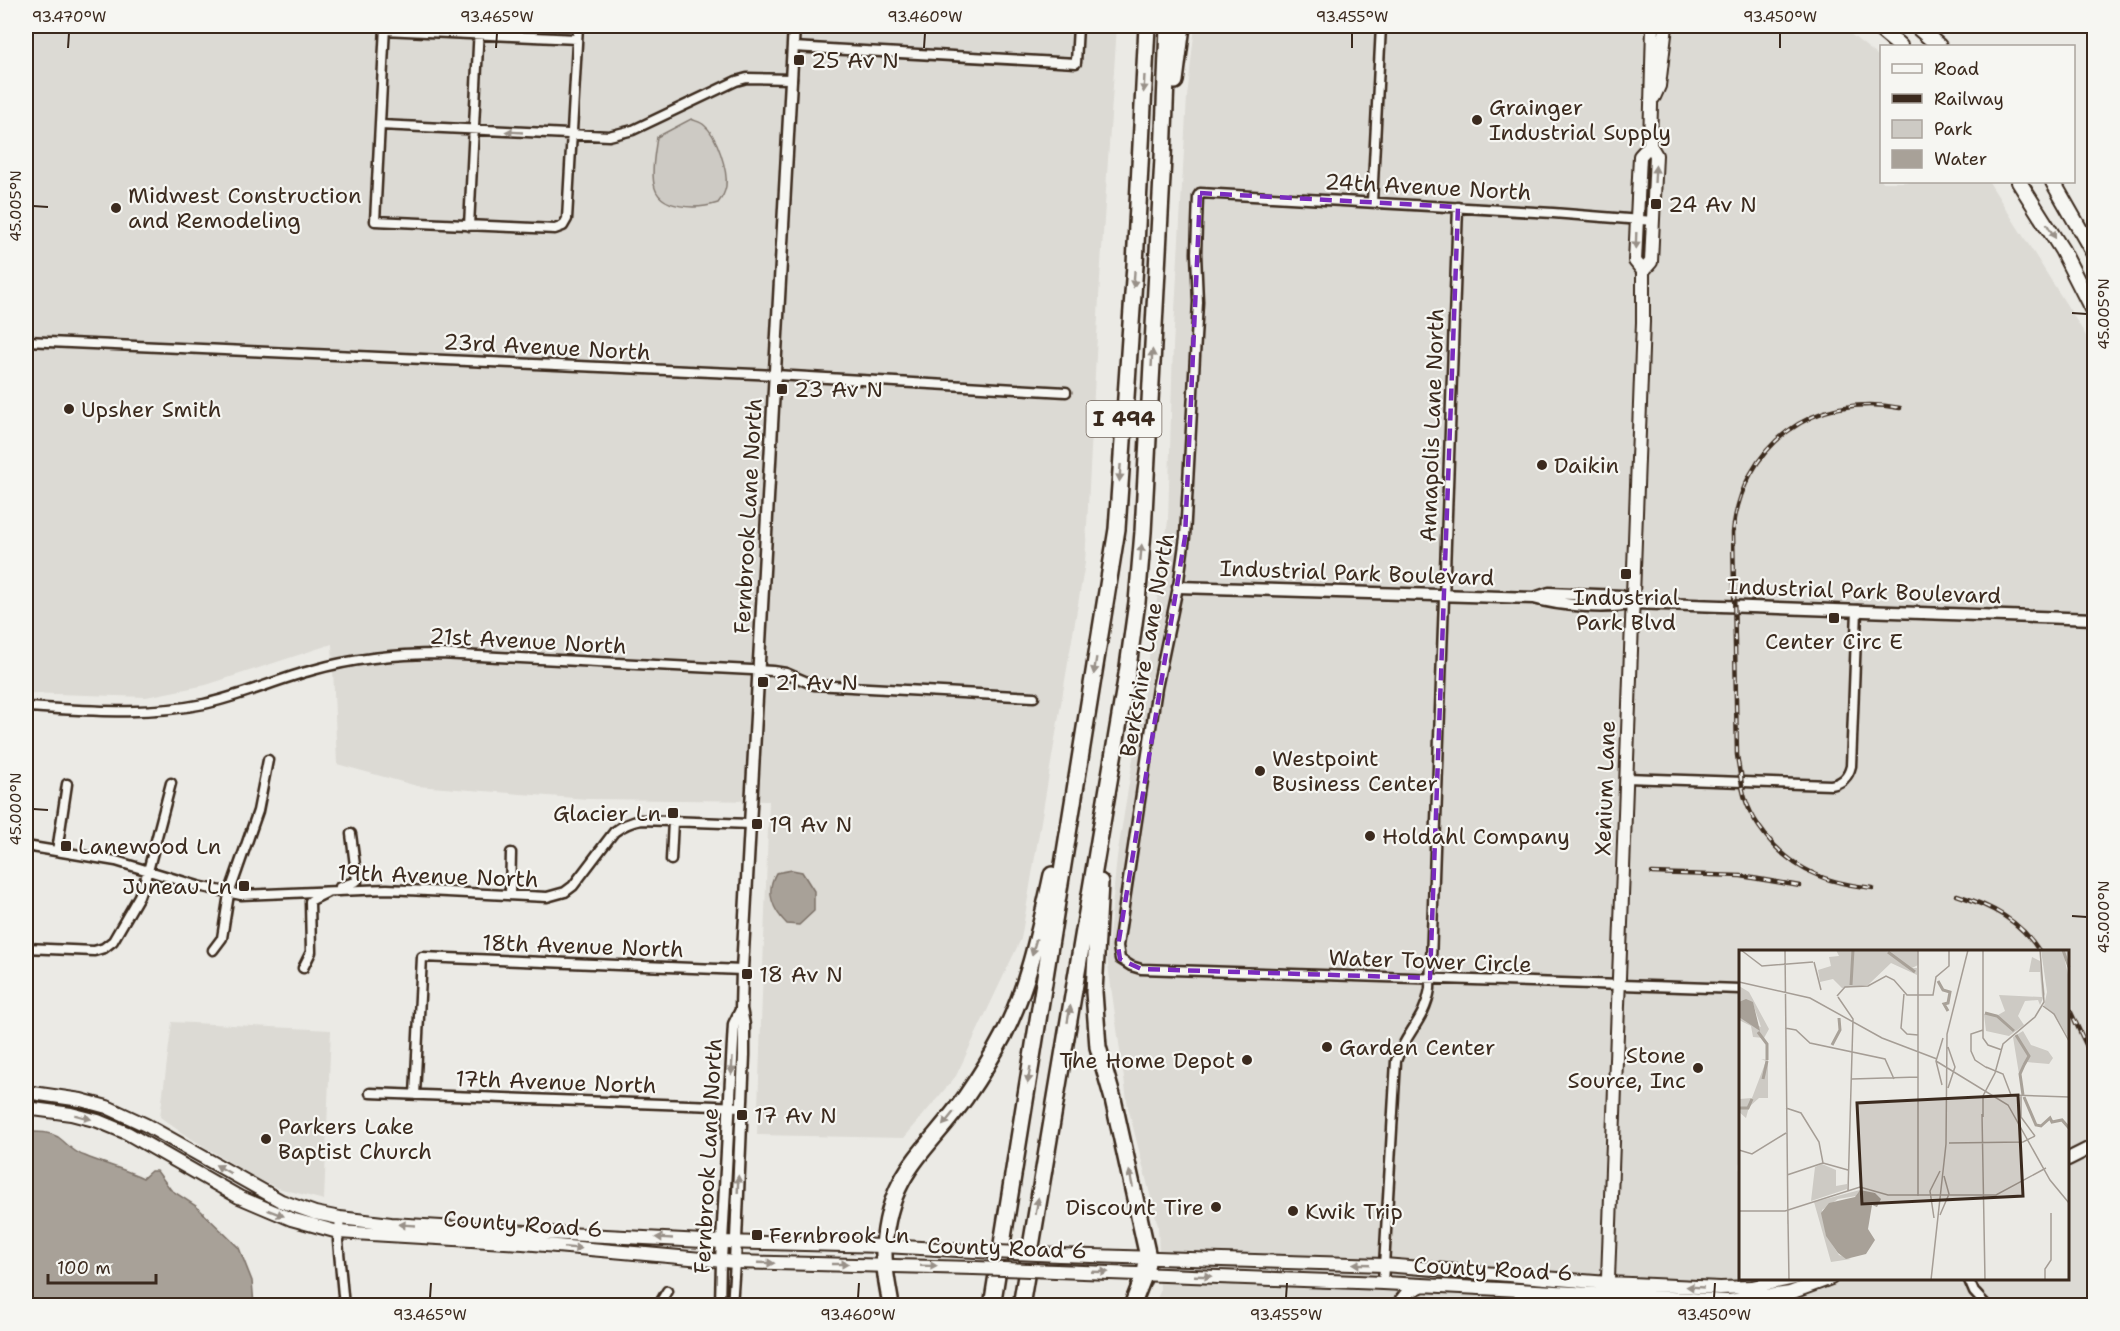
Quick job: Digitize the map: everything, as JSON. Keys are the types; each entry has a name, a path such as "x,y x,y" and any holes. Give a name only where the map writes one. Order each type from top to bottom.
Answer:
{"highway":[{"name":"I 494","path":"992,1305 1117,529 1135,265 1147,26"},
{"name":"I 494","path":"1020,1305 1137,602 1147,461 1168,26"},
{"path":"1163,158 1182,26"},
{"path":"1876,26 1899,45"},
{"path":"1916,26 1938,45"},
{"path":"2020,183 2062,250 2094,314"},
{"path":"2054,183 2094,254"},
{"path":"1106,798 1094,992 1098,1047 1113,1099 1148,1257 1145,1273 1132,1305"},
{"path":"891,1305 884,1265 884,1246 891,1205 897,1187 908,1169 965,1098 1006,1027 1022,991 1043,915 1062,830 1072,810"}],"main road":[{"name":"Xenium Lane","path":"1643,271 1651,262 1656,155 1650,145 1653,26"},
{"name":"Xenium Lane","path":"1652,104 1659,86 1666,26"},
{"name":"Xenium Lane","path":"1608,1301 1643,322 1643,271 1635,261 1640,156 1650,145"},
{"name":"County Road 6","path":"26,1092 81,1100 107,1107 146,1125 281,1201 315,1213 391,1224 723,1242 1384,1265 1608,1283 1720,1288 1752,1287 1785,1280"},
{"name":"County Road 6","path":"26,1108 71,1114 98,1121 127,1133 239,1197 291,1218 338,1232 524,1243 735,1262 1145,1273 1383,1283 1608,1301 1728,1301 1790,1293 1826,1280"},
{"path":"2069,1158 2094,1146"},
{"path":"1397,1305 1408,1292 1423,1286"}],"street":[{"path":"578,26 578,39 567,219 563,226 555,230 375,221 384,28 479,30 578,39"},
{"name":"Fernbrook Lane North","path":"732,1305 742,1107 744,1025 741,1009 742,970 794,26"},
{"path":"793,48 1076,63 1078,26"},
{"path":"1372,202 1381,26"},
{"path":"469,226 479,30"},
{"path":"380,125 609,136 633,130 736,81 747,78 792,79"},
{"name":"24th Avenue North","path":"1200,193 1458,207 1653,221"},
{"name":"Berkshire Lane North","path":"1120,959 1118,946 1136,822 1157,688 1178,587 1185,537 1198,303 1196,253 1200,193"},
{"name":"Annapolis Lane North","path":"1383,1283 1396,1061 1407,1037 1424,1015 1428,1002 1430,978 1458,207"},
{"name":"23rd Avenue North","path":"26,341 775,375 1066,392"},
{"name":"Industrial Park Boulevard","path":"1178,587 1534,598 1549,602 1617,607 1632,603 2094,619"},
{"path":"1626,778 1831,785 1845,780 1850,774 1851,766 1857,610"},
{"name":"21st Avenue North","path":"26,708 130,712 170,709 228,698 312,670 343,663 408,654 759,670 786,673 814,684 1034,697"},
{"path":"213,950 222,938 230,894 258,811 268,760"},
{"path":"26,948 94,951 104,948 113,941 139,896 148,871 171,783"},
{"path":"57,851 67,784"},
{"name":"19th Avenue North","path":"26,846 116,861 230,894 263,895 334,890 419,889 547,897 566,892 573,886 614,832 622,826 641,820 750,824"},
{"path":"671,860 673,821"},
{"path":"303,968 311,952 310,901 357,881 351,834"},
{"path":"510,894 511,853"},
{"name":"18th Avenue North","path":"415,1095 422,957 742,970"},
{"name":"Water Tower Circle","path":"1120,959 1131,966 1142,969 1739,989"},
{"name":"Fernbrook Lane North","path":"720,1305 734,1024 741,1009"},
{"name":"17th Avenue North","path":"370,1093 742,1107"},
{"path":"340,1218 338,1232 344,1305"},
{"path":"1969,1280 1984,1304"},
{"path":"658,1305 667,1291"}],"highlighted area":[{"path":"1200,193 1458,207 1430,978 1141,969 1120,959 1118,946 1185,537"}],"shaded area":[{"path":"26,26 1117,26 1100,279 1085,563 1021,939 956,1076 904,1138 757,1135 769,801 588,799 417,786 337,764 332,644 206,685 146,697 26,693"},
{"path":"1195,26 1840,26 1880,57 1880,183 1990,183 2085,334 2094,354 2094,1305 1153,1306 1160,1292 1158,1226 1128,1107 1107,958 1117,857 1146,679 1168,521 1173,346 1187,97"},
{"path":"172,1022 331,1030 324,1200 278,1188 256,1178 160,1117"}],"green space":[{"path":"691,119 703,124 709,130 721,154 726,186 718,203 680,206 663,199 657,193 654,184 653,166 657,137"}],"water":[{"path":"792,870 802,872 814,891 814,911 799,925 787,924 782,919 774,907 771,894 776,873"},
{"path":"26,1132 54,1135 81,1154 143,1178 151,1171 157,1171 171,1190 196,1206 239,1248 252,1281 254,1305 26,1305"}],"railway":[{"path":"1741,781 1737,755 1733,533 1739,502 1750,474 1767,451 1787,431 1811,417 1839,408 1868,405 1900,408"},
{"path":"1741,773 1743,789 1755,820 1777,848 1804,869 1819,876 1832,881 1873,888"},
{"path":"1652,873 1741,876 1800,886"},
{"path":"1957,895 1982,904 2004,916 2023,931 2039,950"},
{"path":"2069,1008 2089,1051"}],"place":[{"name":"25 Av N","path":"799,60"},
{"name":"Grainger Industrial Supply","path":"1477,120"},
{"name":"24 Av N","path":"1656,204"},
{"name":"Midwest Construction and Remodeling","path":"116,208"},
{"name":"23 Av N","path":"782,389"},
{"name":"Upsher Smith","path":"69,409"},
{"name":"Daikin","path":"1542,465"},
{"name":"Industrial Park Blvd","path":"1626,574"},
{"name":"Center Circ E","path":"1834,618"},
{"name":"21 Av N","path":"763,682"},
{"name":"Westpoint Business Center","path":"1260,771"},
{"name":"Glacier Ln","path":"673,813"},
{"name":"19 Av N","path":"757,824"},
{"name":"Holdahl Company","path":"1370,836"},
{"name":"Lanewood Ln","path":"66,846"},
{"name":"Juneau Ln","path":"244,886"},
{"name":"18 Av N","path":"747,974"},
{"name":"Garden Center","path":"1327,1047"},
{"name":"The Home Depot","path":"1247,1060"},
{"name":"Stone Source, Inc","path":"1698,1068"},
{"name":"17 Av N","path":"742,1115"},
{"name":"Parkers Lake Baptist Church","path":"266,1139"},
{"name":"Discount Tire","path":"1216,1207"},
{"name":"Kwik Trip","path":"1293,1211"},
{"name":"Fernbrook Ln","path":"757,1235"}]}
